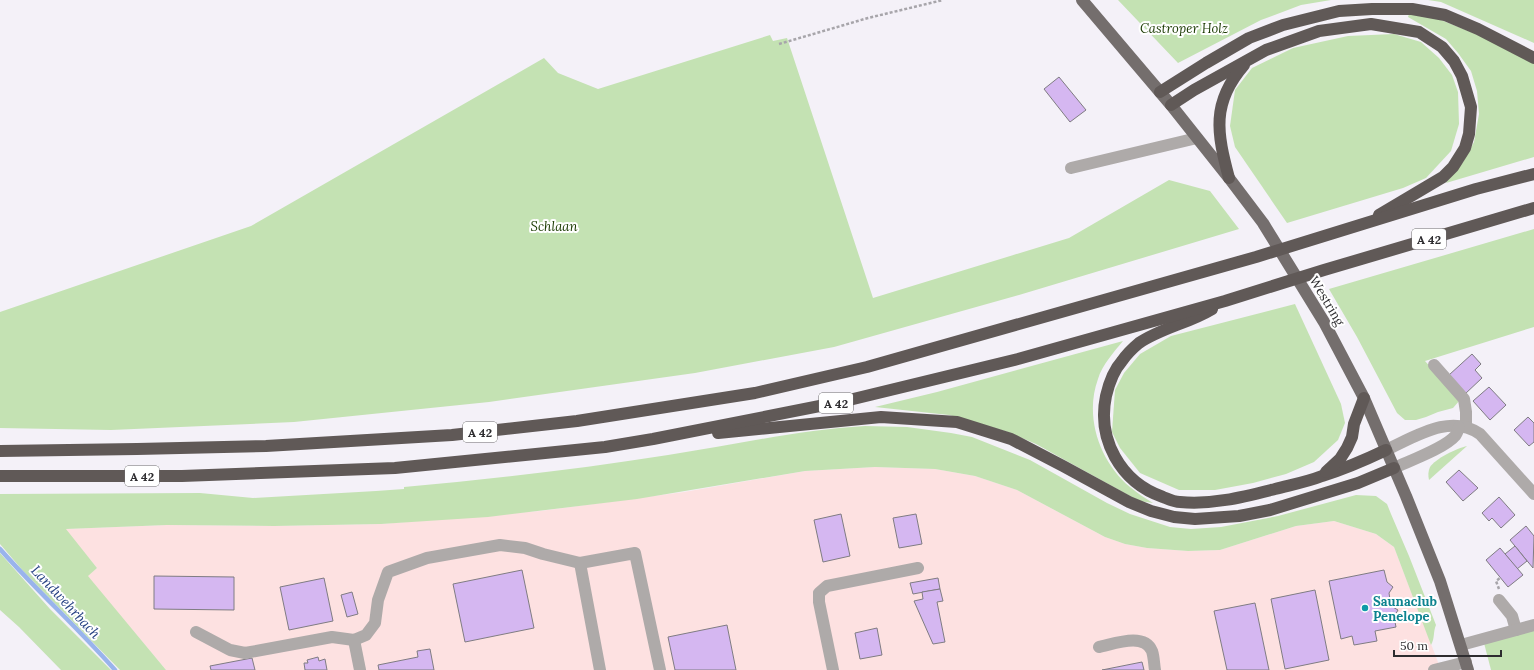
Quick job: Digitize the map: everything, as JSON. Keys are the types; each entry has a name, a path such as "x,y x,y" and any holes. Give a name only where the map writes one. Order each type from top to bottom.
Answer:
{"highway":[{"path":"1160,92 1249,38 1283,25 1339,12 1372,9 1412,9 1445,15 1478,29 1534,58"},
{"path":"1171,105 1194,90 1266,50 1319,31 1371,24 1419,32 1442,48 1454,60 1462,76 1471,107 1470,127 1465,148 1453,167 1443,177 1359,226"},
{"path":"1229,178 1222,146 1220,110 1225,93 1233,78 1249,60"},
{"name":"A 42","path":"0,450 266,446 452,435 577,421 755,393 867,367 1308,242 1476,190 1534,174"},
{"name":"A 42","path":"0,476 182,476 395,468 605,447 653,439 868,395 1018,359 1225,301 1534,208"},
{"path":"1225,301 1198,318 1165,329 1138,344 1121,361 1109,380 1104,420 1107,439 1113,455 1123,470 1134,481 1151,493 1178,502 1211,503 1238,499 1321,477 1386,450"},
{"path":"1321,477 1340,459 1347,448 1364,398"},
{"path":"653,439 881,417 957,422 1011,439 1129,502 1150,511 1174,517 1195,519 1239,516 1270,510 1358,484 1394,468"}],"main road":[{"name":"Westring","path":"1082,0 1171,105 1263,223 1324,322 1364,398 1394,468 1440,581 1468,666"}],"street":[{"path":"1071,168 1197,138"},
{"path":"1394,468 1425,454 1446,442 1456,435 1462,427 1466,412 1464,399 1434,365"},
{"path":"1386,450 1437,428 1449,425 1472,428 1480,434 1534,494"},
{"path":"196,632 230,650 246,653 332,637 354,640 366,635 375,623 378,600 388,572 427,558 500,545 525,548 580,563 636,553 660,670"},
{"path":"580,563 600,670"},
{"path":"833,670 819,602 819,593 827,586 918,568"},
{"path":"1499,600 1512,616 1516,630"},
{"path":"1461,645 1534,625"},
{"path":"354,640 360,670"},
{"path":"1100,646 1130,640 1147,644 1151,650 1155,670"},
{"name":"Westring","path":"1434,670 1468,666"}],"path":[{"path":"779,44 868,18 943,0"}],"shaded area":[{"path":"875,467 935,469 975,476 1017,490 1105,537 1125,544 1147,548 1188,551 1220,550 1296,526 1334,521 1376,534 1394,547 1441,670 166,670 87,576 97,568 65,529 167,525 274,526 381,524 540,511 684,492 805,471"}],"green space":[{"name":"Castroper Holz","path":"1118,0 1331,0 1301,5 1261,20 1178,63"},
{"path":"1428,0 1534,0 1534,43 1441,2"},
{"path":"1409,14 1436,18 1476,34 1534,63 1534,157 1446,183 1463,162 1474,142 1479,114 1477,91 1471,71 1446,39 1408,17"},
{"path":"1394,34 1421,42 1439,58 1452,75 1458,92 1459,124 1451,151 1426,178 1403,188 1287,223 1235,147 1230,126 1235,90 1252,68 1293,48 1348,36"},
{"name":"Schlaan","path":"770,35 773,41 787,38 873,298 1069,238 1169,180 1210,191 1239,229 1019,295 834,347 695,373 489,402 294,422 111,430 0,428 0,312 251,226 544,58 558,73 598,89"},
{"path":"1534,229 1534,327 1425,361 1460,400 1453,408 1416,420 1405,420 1397,413 1357,337 1329,289"},
{"path":"1295,304 1341,404 1345,423 1338,440 1314,462 1286,474 1253,483 1215,490 1179,490 1140,473 1120,448 1112,432 1115,390 1124,373 1140,354 1171,336"},
{"path":"1123,341 1105,364 1098,379 1094,394 1094,423 1103,452 1110,465 1119,477 1130,487 1153,503 1139,501 1036,444 1008,432 949,415 875,407 937,392"},
{"path":"865,426 907,427 972,437 1030,460 1107,503 1130,514 1170,527 1191,529 1221,527 1278,516 1356,495 1376,496 1387,504 1436,625 1431,645 1394,547 1376,534 1334,521 1296,526 1220,550 1188,551 1147,548 1125,544 1105,537 1017,490 975,476 935,469 875,467 805,471 637,499 488,517 381,524 274,526 167,525 66,529 97,568 88,576 166,670 120,670 24,572 0,544 0,494 200,493 253,498 404,489 404,487 602,465 790,434"},
{"path":"1467,446 1429,480 1428,475 1430,467 1436,461 1447,454"},
{"path":"0,553 50,609 111,670 61,670 19,627 0,610"},
{"path":"1534,630 1534,670 1491,670 1484,643"}],"building":[{"path":"1059,77 1086,110 1070,122 1044,89"},
{"path":"1472,354 1481,364 1475,370 1482,378 1465,394 1449,375"},
{"path":"1489,387 1506,405 1490,420 1473,401"},
{"path":"1528,417 1534,423 1534,442 1529,446 1514,430"},
{"path":"1459,470 1478,488 1463,501 1446,482"},
{"path":"1499,497 1515,515 1501,528 1492,518 1489,521 1482,513"},
{"path":"841,514 850,556 823,562 814,520"},
{"path":"916,514 922,544 899,548 893,518"},
{"path":"1526,526 1534,536 1533,568 1510,540"},
{"path":"1515,546 1527,561 1517,569 1505,554"},
{"path":"1500,548 1523,575 1508,587 1486,560"},
{"path":"522,570 534,628 465,642 453,584"},
{"name":"Saunaclub Penelope","path":"1384,570 1387,582 1393,587 1389,593 1391,606 1398,610 1394,617 1396,627 1375,631 1377,641 1354,645 1352,636 1341,639 1329,581"},
{"path":"154,576 234,577 234,610 154,609"},
{"path":"324,578 333,621 289,630 280,587"},
{"path":"938,578 940,589 913,594 910,583"},
{"path":"940,589 943,601 937,602 945,642 933,644 914,601 923,599 922,592"},
{"path":"1315,590 1329,660 1285,669 1271,599"},
{"path":"352,592 358,614 347,617 341,595"},
{"path":"1255,603 1269,670 1227,670 1214,611"},
{"path":"727,625 736,670 675,670 668,637"},
{"path":"877,628 882,655 860,659 855,633"},
{"path":"430,649 434,670 379,670 378,665 418,657 417,651"},
{"path":"318,657 319,661 325,659 327,670 305,670 304,663 308,663 307,660"},
{"path":"252,658 255,670 211,670 210,666"},
{"path":"1142,662 1144,670 1102,670"}],"waterway":[{"name":"Landwehrbach","path":"0,549 115,670"}],"place":[{"name":"Saunaclub Penelope","path":"1365,608"}]}
